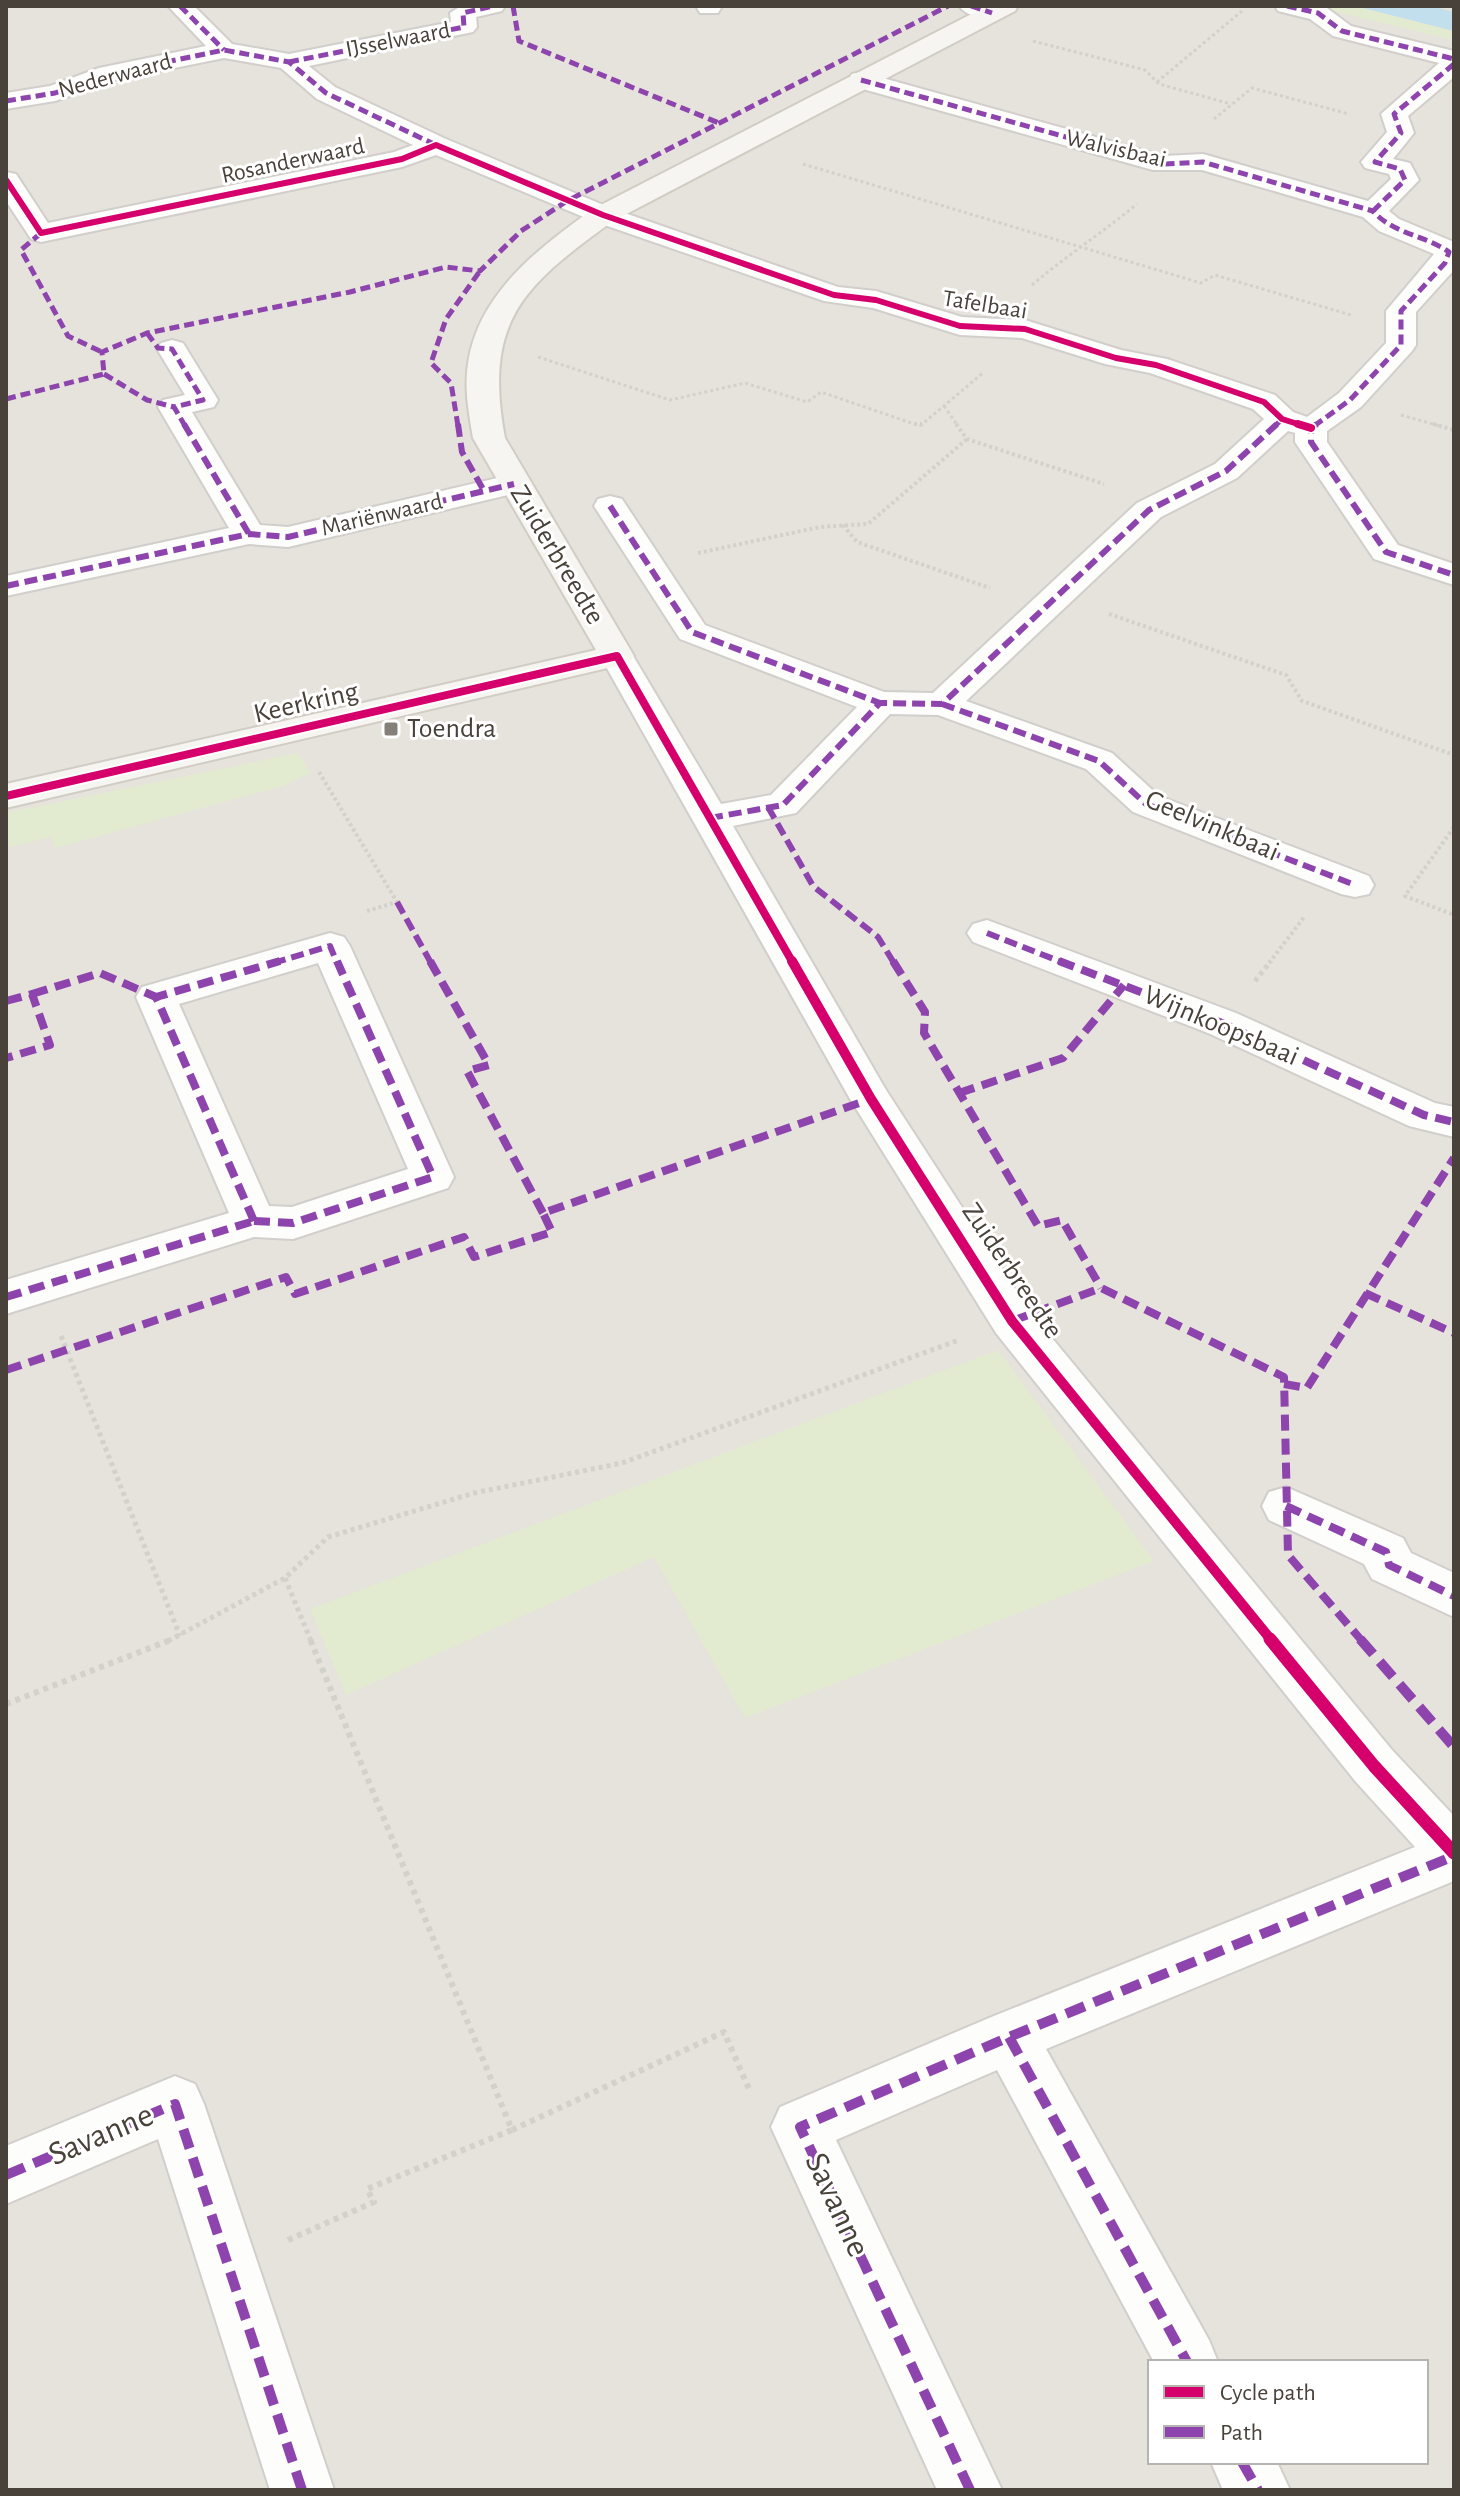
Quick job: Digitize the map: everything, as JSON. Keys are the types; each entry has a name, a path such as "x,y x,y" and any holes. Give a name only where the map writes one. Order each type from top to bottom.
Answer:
{"street":[{"name":"Nederwaard","path":"180,6 224,50"},
{"name":"IJsselwaard","path":"289,62 464,27 463,13 493,6"},
{"path":"1287,6 1318,13 1342,31 1454,61"},
{"name":"Zuiderbreedte","path":"985,12 603,215 550,252 525,278 498,317 488,341 481,408 489,438 514,484 617,656 871,1099 1012,1321 1374,1766 1454,1854"},
{"name":"Nederwaard","path":"6,101 55,93 108,74 224,50 289,62 326,93 436,145"},
{"path":"942,704 1149,510 1226,471 1297,423 1350,400 1401,345 1401,311 1445,263 1449,252 1436,241 1382,224 1373,211 1405,180 1400,169 1375,162 1401,133 1394,114 1454,61"},
{"name":"Walvisbaai","path":"861,80 1163,164 1203,162 1373,211"},
{"path":"436,145 603,215"},
{"name":"Rosanderwaard","path":"6,180 41,233 402,159 436,145"},
{"name":"Tafelbaai","path":"603,215 834,295 876,300 960,326 1032,332 1116,358 1156,365 1264,402 1297,423"},
{"path":"172,349 203,400 174,407 249,534"},
{"path":"1297,423 1386,552 1454,575"},
{"name":"Mariënwaard","path":"6,586 249,534 288,537 514,484"},
{"name":"Geelvinkbaai","path":"610,506 692,632 880,703 942,704 1099,761 1146,804 1345,881"},
{"name":"Keerkring","path":"6,796 617,656"},
{"path":"710,818 783,805 880,703"},
{"name":"Wijnkoopsbaai","path":"987,933 1222,1023 1424,1115 1454,1122"},
{"path":"23,1291 254,1221 293,1223 433,1177 330,946 156,997 254,1221"},
{"path":"1286,1506 1386,1552 1389,1565 1454,1596"},
{"name":"Savanne","path":"970,2490 800,2127 1009,2037 1454,1854"},
{"path":"1009,2037 1186,2360"},
{"name":"Savanne","path":"6,2175 175,2104 302,2490"},
{"path":"1243,2464 1258,2490"}],"path":[{"path":"1157,82 1248,6"},
{"path":"985,12 1145,70 1157,82 1232,104"},
{"path":"982,327 1071,252 1084,248 1185,163 1182,146 1252,88 1398,127"},
{"path":"737,144 1201,283 1215,275 1401,329"},
{"path":"488,341 670,400 745,383 807,402 821,392 920,426 1032,332"},
{"path":"944,406 967,439 1162,503"},
{"path":"649,564 820,527 868,524 967,439"},
{"path":"843,525 857,542 1006,594 1088,607 1286,675 1302,701 1454,755"},
{"path":"294,730 397,902 320,924 330,946"},
{"path":"1454,827 1405,896 1454,915"},
{"path":"1222,1023 1345,881"},
{"path":"23,1291 180,1636"},
{"path":"6,1704 180,1636 285,1578 328,1537 474,1493 622,1463 1012,1321"},
{"path":"285,1578 512,2130"},
{"path":"228,2266 374,2202 367,2189 512,2130 724,2032 761,2114 800,2127"}],"shaded area":[{"path":"6,6 1454,6 1454,2490 6,2490"}],"green space":[{"path":"1312,6 1355,6 1454,31 1454,40"},
{"path":"298,753 310,773 283,786 55,848 51,837 6,848 6,813"},
{"path":"998,1350 1154,1561 745,1718 654,1557 346,1695 310,1609"}],"water":[{"path":"1355,6 1430,6 1454,12 1454,31"}],"marked path":[{"path":"180,6 224,50"},
{"path":"289,62 464,27 463,13 493,6"},
{"path":"513,6 519,41 719,123"},
{"path":"6,399 104,374 102,352 147,333 350,292 446,267 480,271 521,231 567,201 948,6"},
{"path":"971,6 992,13"},
{"path":"1287,6 1318,13 1342,31 1454,59"},
{"path":"6,101 55,93 108,74 224,50 289,62 326,93 436,145"},
{"path":"1373,211 1405,180 1400,169 1375,162 1401,133 1394,114 1454,64"},
{"path":"861,80 1163,164 1203,162 1373,211"},
{"path":"1373,211 1398,230 1430,241 1449,252 1445,263 1401,311 1401,345 1350,400 1311,428 1311,442 1386,552 1454,575"},
{"path":"41,233 21,250 68,336 102,352"},
{"path":"480,271 446,319 431,363 451,383 462,452 484,491"},
{"path":"147,333 158,348 172,349 203,400 174,407 249,534"},
{"path":"104,374 147,400 174,407"},
{"path":"710,818 783,805 880,703 942,704 1149,510 1226,471 1282,419"},
{"path":"6,586 249,534 288,537 514,484"},
{"path":"610,506 692,632 880,703"},
{"path":"942,704 1099,761 1146,804 1355,885"},
{"path":"768,807 813,886 878,937 925,1012 924,1033 1038,1226 1062,1220 1101,1288"},
{"path":"397,902 489,1065 467,1071 543,1213"},
{"path":"987,933 1222,1023 1424,1115 1454,1122"},
{"path":"6,1297 254,1221 293,1223 433,1177 330,946 156,997 254,1221"},
{"path":"32,994 100,973 156,997"},
{"path":"959,1093 1063,1058 1124,985"},
{"path":"6,1001 32,994 50,1045 6,1058"},
{"path":"6,1370 286,1277 295,1294 464,1237 474,1257 552,1232 543,1213 871,1099"},
{"path":"1284,1384 1307,1388 1454,1158"},
{"path":"1012,1321 1101,1288 1284,1377 1288,1555 1454,1747"},
{"path":"1365,1293 1454,1333"},
{"path":"1286,1506 1386,1552 1389,1565 1454,1596"},
{"path":"970,2490 800,2127 1009,2037 1454,1856"},
{"path":"1009,2037 1186,2360"},
{"path":"6,2175 175,2104 302,2490"},
{"path":"1243,2464 1258,2490"}],"cycle path":[{"path":"6,180 41,233 402,159 436,145 603,215 834,295 876,300 960,326 1025,329 1116,358 1156,365 1264,402 1282,419 1311,428"},
{"path":"6,796 617,656 871,1099 1012,1321 1374,1766 1454,1853"}],"place":[{"name":"Toendra","path":"391,729"}]}
